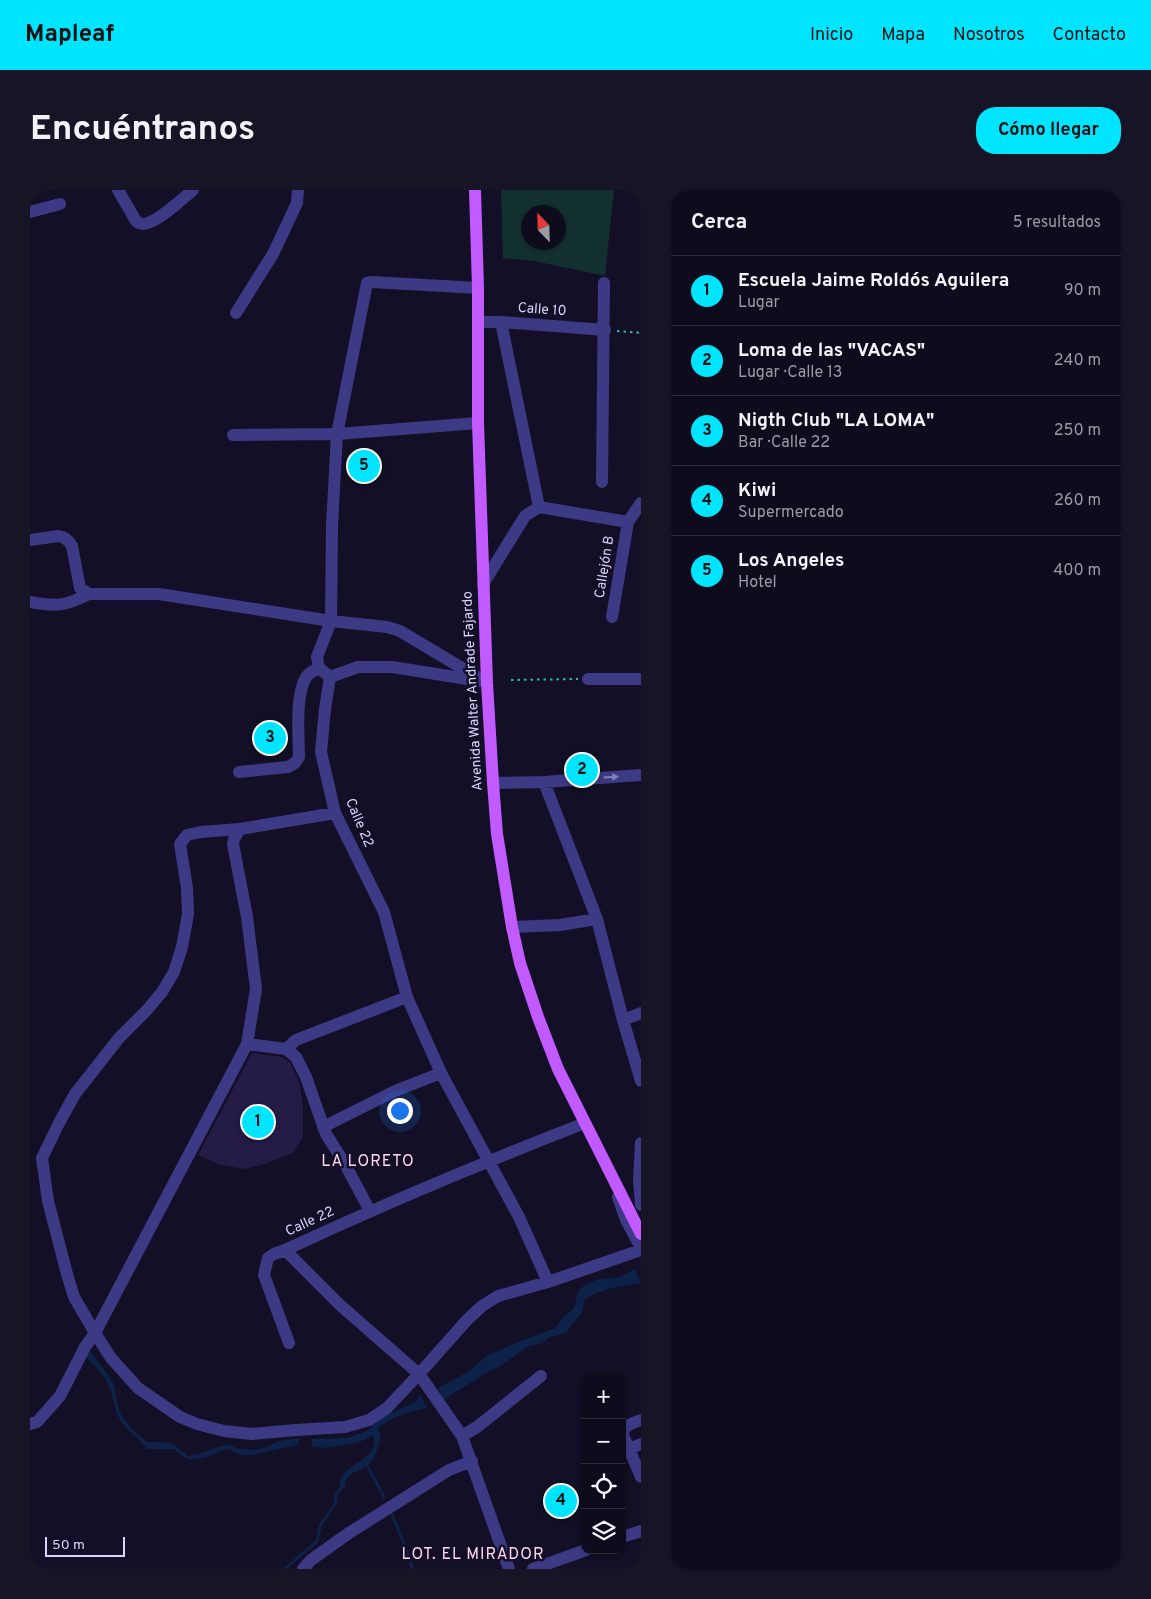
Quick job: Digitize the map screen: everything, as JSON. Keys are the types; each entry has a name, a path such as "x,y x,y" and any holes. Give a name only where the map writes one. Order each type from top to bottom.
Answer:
{"main road":[{"name":"Avenida Walter Andrade Fajardo","path":"475,190 478,288 478,423 483,584 487,683 497,834 512,927 520,963 538,1017 558,1069 641,1234"}],"street":[{"path":"118,190 139,224 157,219 193,190"},
{"path":"236,313 273,254 297,203 298,190"},
{"path":"30,212 60,204"},
{"path":"478,288 372,282 367,284 337,434 332,526 331,621 317,657 319,668 330,677 358,667 392,667 487,683"},
{"path":"602,482 604,283"},
{"name":"Calle 10","path":"478,322 605,330"},
{"path":"501,322 539,507"},
{"path":"233,435 337,434 478,423"},
{"path":"483,584 525,516 539,507 628,522 641,503"},
{"name":"Callejón B","path":"612,617 628,522"},
{"path":"30,540 63,536 69,540 72,546 80,588 89,594"},
{"path":"30,602 52,606 72,603 89,594 159,594 331,621 387,627 400,631 487,683"},
{"path":"239,772 288,767 295,763 299,757 298,705 303,685 308,674 319,668"},
{"name":"Calle 22","path":"330,677 321,752 335,814 384,912 407,997 441,1073 488,1161"},
{"path":"588,679 641,679"},
{"path":"493,783 544,782 641,775"},
{"path":"544,782 597,919 641,1081"},
{"path":"335,814 240,829 187,835 180,844 187,888 188,914 182,947 174,972 162,992 119,1038 76,1094 42,1158 48,1201 66,1274 74,1297 111,1358 138,1388 180,1417 197,1424 252,1434 345,1427 369,1420 387,1408 467,1320 482,1306 498,1296 548,1282 641,1249"},
{"path":"30,1424 37,1422 60,1396 85,1347 95,1334 247,1044 256,989 247,917 233,844 234,838 240,829"},
{"path":"512,927 560,925 597,919"},
{"path":"286,1049 296,1040 407,997"},
{"path":"623,1020 641,1013"},
{"path":"247,1044 286,1049 296,1056 306,1076 323,1127 370,1211"},
{"path":"323,1127 395,1091 441,1073"},
{"name":"Calle 22","path":"509,1569 462,1436 419,1374 340,1305 286,1250 370,1211 488,1161 585,1123"},
{"path":"641,1142 639,1179 641,1205"},
{"path":"488,1161 519,1216 548,1282"},
{"name":"Avenida Walter Andrade Fajardo","path":"608,1169 641,1213"},
{"name":"Avenida Walter Andrade Fajardo","path":"608,1169 626,1220 641,1249"},
{"path":"286,1250 268,1258 264,1274 289,1343"},
{"path":"462,1436 477,1427 542,1376"},
{"path":"641,1420 625,1427 623,1430 623,1435 635,1447 641,1477"},
{"path":"303,1569 310,1560 349,1533 449,1470 472,1461"},
{"path":"626,1536 641,1531"},
{"path":"533,1569 581,1552"}],"path":[{"path":"605,330 641,333"},
{"path":"511,680 588,679"}],"green space":[{"path":"501,190 614,190 605,276 534,261 503,258"}],"water":[{"path":"635,1269 641,1283 605,1290 585,1299 582,1312 566,1333 550,1337 541,1344 527,1347 499,1367 443,1400 438,1388 469,1371 488,1355 555,1328 562,1318 574,1308 578,1292 584,1285 596,1280 620,1277"},
{"path":"90,1351 113,1383 122,1416 147,1442 169,1443 188,1456 227,1444 239,1449 253,1450 279,1441 299,1438 298,1445 252,1455 241,1455 226,1449 207,1457 192,1460 185,1458 174,1449 147,1449 118,1417 106,1380 86,1357"},
{"path":"420,1394 427,1408 401,1415 382,1425 378,1429 381,1436 371,1462 364,1468 351,1474 344,1485 339,1486 343,1474 369,1454 373,1448 373,1435 362,1441 323,1448 312,1446 311,1439 347,1438 369,1430 377,1419 411,1404 417,1400"}],"building":[{"path":"252,1053 282,1057 290,1062 300,1084 303,1107 303,1137 293,1153 265,1164 244,1169 220,1165 198,1155"}],"waterway":[{"path":"367,1465 384,1497"},
{"path":"285,1569 317,1541 321,1524 336,1503 335,1495 344,1485"},
{"path":"392,1515 413,1569"}],"place":[{"name":"Los Angeles","path":"364,466"},
{"name":"Nigth Club \"LA LOMA\"","path":"270,738"},
{"name":"Loma de las \"VACAS\"","path":"582,770"},
{"name":"Escuela Jaime Roldós Aguilera","path":"258,1122"},
{"name":"Kiwi","path":"561,1501"}],"district":[{"name":"LA LORETO","path":"368,1162"},
{"name":"LOT. EL MIRADOR","path":"473,1555"}]}
